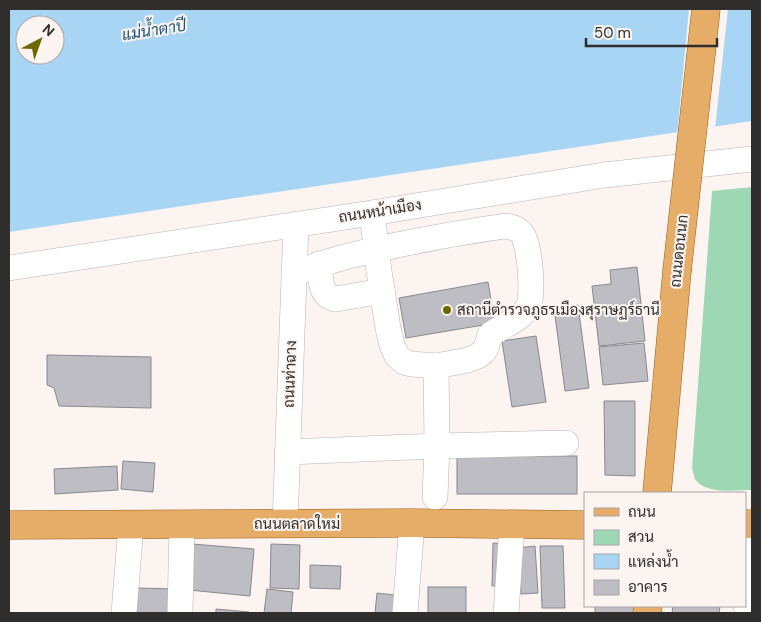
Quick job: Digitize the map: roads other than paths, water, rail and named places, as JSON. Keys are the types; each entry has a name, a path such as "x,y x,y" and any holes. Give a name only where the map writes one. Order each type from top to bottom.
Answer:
{"main road":[{"name":"ถนนดอนนก","path":"657,492 677,271 706,9"},
{"name":"ถนนตลาดใหม่","path":"9,525 412,523 584,525"}],"street":[{"name":"ถนนหน้าเมือง","path":"9,268 372,213 604,175 752,159"},
{"path":"482,195 487,229"},
{"path":"294,274 319,264 376,249 462,232 505,226 512,227 521,233 525,239 531,293 528,308 490,335 486,348 478,356 468,360 436,366 404,362 397,356 392,345 382,291 376,249 372,213"},
{"name":"ถนนท่าฉาง","path":"285,524 296,224"},
{"path":"319,264 322,286 325,295 329,298 336,299 382,291"},
{"path":"435,497 437,446 436,366"},
{"path":"288,452 566,443"},
{"path":"404,613 412,523"},
{"path":"180,613 182,524"},
{"path":"124,613 131,525"},
{"path":"506,613 512,525"},
{"path":"746,596 752,543"}],"water":[{"name":"แม่น้ำตาปี","path":"9,9 752,9 752,121 9,232"}],"place":[{"name":"สถานีตำรวจภูธรเมืองสุราษฏร์ธานี","path":"447,310"}]}
